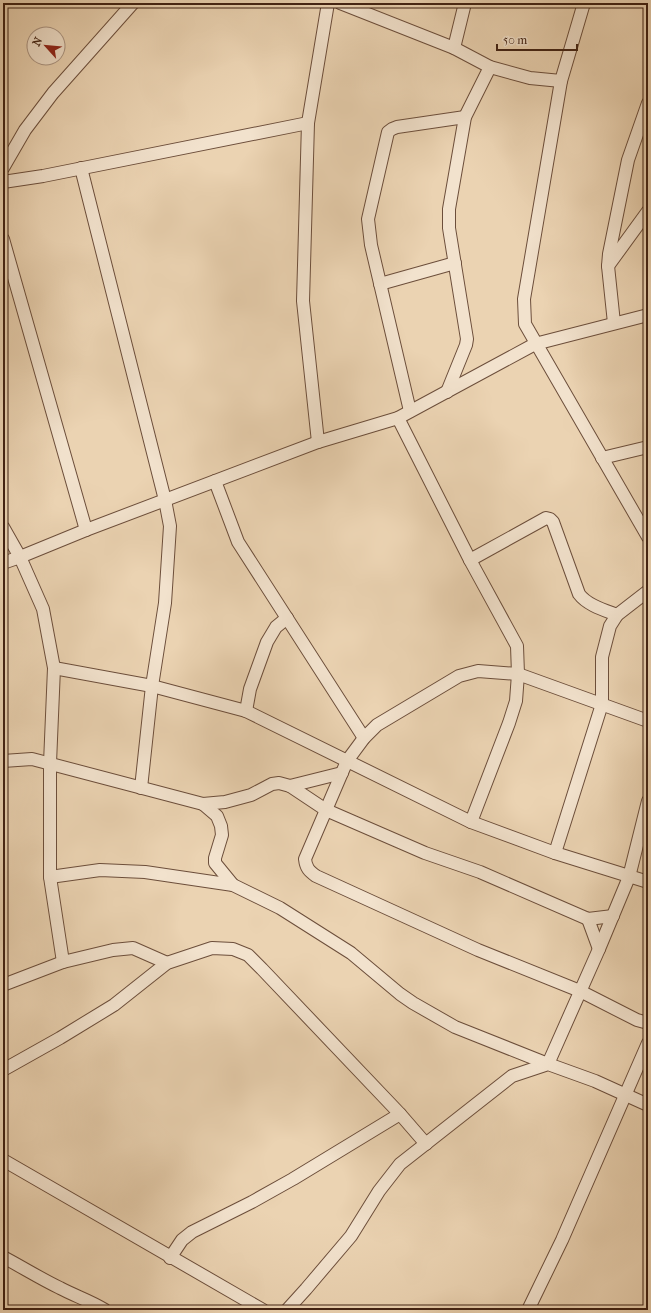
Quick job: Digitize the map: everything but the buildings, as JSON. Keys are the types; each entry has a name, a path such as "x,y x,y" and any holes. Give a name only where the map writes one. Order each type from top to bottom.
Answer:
{"street":[{"path":"3,168 24,130 53,93 133,3"},
{"path":"318,442 303,301 308,123 328,3"},
{"path":"340,3 454,48 490,67 530,78 561,81"},
{"path":"454,48 465,3"},
{"path":"584,3 561,81 524,299 525,324 535,344 648,537"},
{"path":"447,392 467,339 449,228 449,209 465,117 490,67"},
{"path":"614,324 608,266 611,240 628,160 648,102"},
{"path":"410,411 371,245 368,219 388,132 397,127 465,117"},
{"path":"3,182 308,123"},
{"path":"81,168 165,500 170,526 165,603 152,686 141,788"},
{"path":"608,266 648,211"},
{"path":"3,240 86,530"},
{"path":"380,284 455,262"},
{"path":"3,563 318,442 398,418 535,344 648,315"},
{"path":"398,418 470,560 516,642 518,674 516,701 471,822"},
{"path":"602,458 648,447"},
{"path":"215,481 238,542 364,738"},
{"path":"470,560 546,518 550,519 553,522 579,594 588,602 617,615"},
{"path":"3,527 20,557 43,608 54,668 50,763 50,877 63,962"},
{"path":"555,852 602,704 602,657 610,626 617,615 648,591"},
{"path":"246,711 250,689 267,642 276,627 287,618"},
{"path":"54,668 152,686 246,711 471,822 555,852 648,882"},
{"path":"648,721 518,674 478,671 459,676 376,725 364,738 348,761 342,773 305,859 306,866 316,876 478,950 580,991 642,1022 648,1012"},
{"path":"3,761 25,759 50,763 203,804 225,802 251,795 272,784 279,783 290,786 326,810 425,853 480,872 588,919 613,916"},
{"path":"290,786 342,773"},
{"path":"287,1310 351,1236 379,1191 400,1164 512,1076 548,1064 599,949 629,876 648,801"},
{"path":"203,804 217,816 221,826 222,836 215,858 215,863 233,885"},
{"path":"50,877 100,870 145,872 233,885 280,908 351,953 400,994 454,1027 595,1081 648,1105"},
{"path":"588,919 599,949"},
{"path":"3,985 63,962 113,950 133,948 167,963"},
{"path":"3,1070 114,1005 167,963 212,948 233,949 248,955 400,1114 426,1144"},
{"path":"528,1310 562,1240 648,1043"},
{"path":"170,1258 182,1240 192,1232 293,1180 400,1114"},
{"path":"3,1160 170,1258 263,1310"},
{"path":"3,1257 53,1285 88,1300 105,1310"}]}
